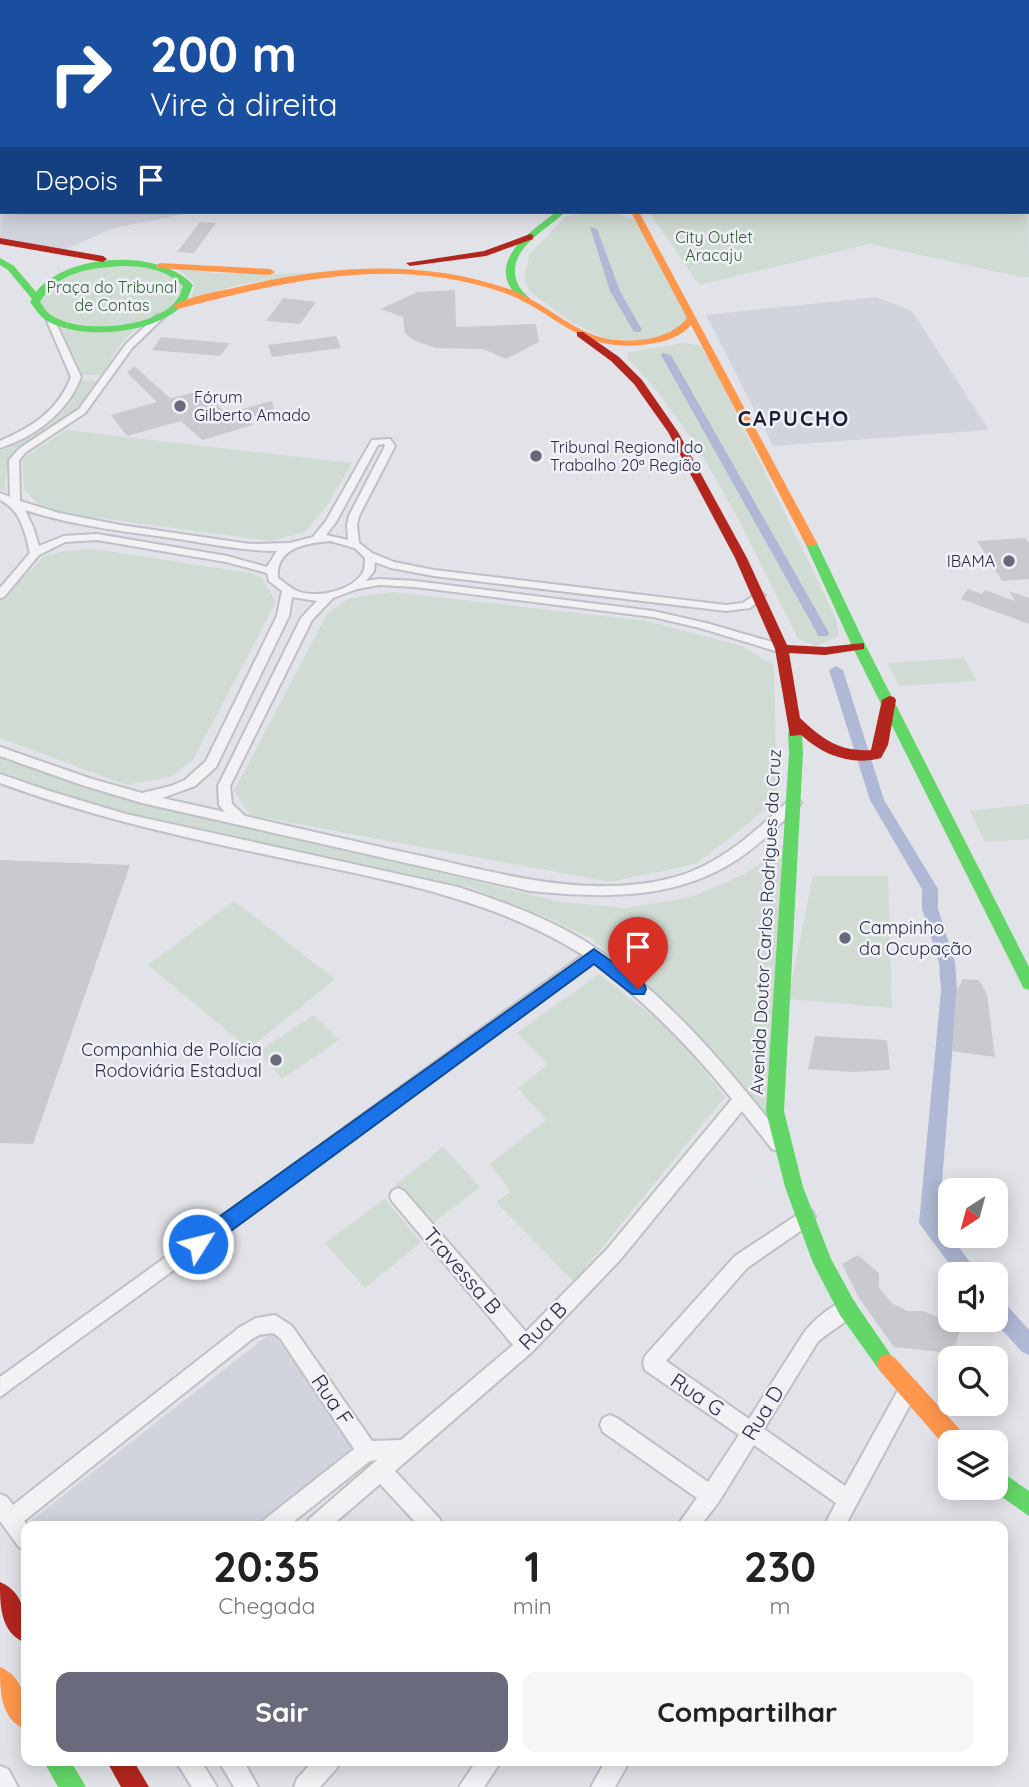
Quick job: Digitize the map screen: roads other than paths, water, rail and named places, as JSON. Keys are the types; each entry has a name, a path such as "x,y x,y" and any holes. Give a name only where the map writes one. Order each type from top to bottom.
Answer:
{"main road":[{"path":"526,300 512,283 510,268 517,252 530,237 562,214"},
{"path":"638,216 813,546 859,646 1029,983"},
{"path":"178,306 267,281 478,256 530,237"},
{"path":"0,241 160,266 268,272 367,269"},
{"path":"0,261 11,268 36,298 38,312 51,321 72,327 105,329 160,317 186,298 188,285 177,273 160,266"},
{"path":"36,298 43,288 72,271 125,262"},
{"name":"Avenida Doutor Carlos Rodrigues da Cruz","path":"367,269 436,275 476,282 526,300 615,359 638,382 673,432 759,595 782,649 794,721 794,803 775,1111 782,1149 821,1258 847,1308 909,1391 945,1430"},
{"path":"580,334 617,342 643,342 682,330 691,323 693,317"},
{"path":"782,649 825,651 859,646"},
{"path":"794,721 825,749 850,759 876,755 881,745 889,701"},
{"path":"1008,1488 1029,1505"},
{"path":"0,1594 21,1625"},
{"path":"0,1679 21,1710"},
{"path":"59,1766 73,1787"},
{"path":"122,1766 136,1787"}],"street":[{"path":"35,553 24,516 15,503 14,460 23,450 82,411 129,346 160,317"},
{"path":"0,446 40,425 71,396 76,377 51,321"},
{"path":"317,539 331,522 375,442 387,441 390,446 354,516 352,525 355,543"},
{"path":"0,496 54,516 85,523 260,549 330,538 355,543 370,556 391,565 434,573 726,608 746,606 759,595"},
{"path":"0,595 47,542 76,537 97,537 227,559 271,571"},
{"path":"290,546 273,562 271,571 273,579 287,591 300,595 329,596 379,582 415,584 653,614 702,625 782,649"},
{"path":"359,586 372,566 370,556"},
{"path":"142,798 175,790 190,783 211,764 282,616 287,591"},
{"path":"241,821 226,805 224,786 307,618 329,596"},
{"path":"0,751 142,798 530,886 611,893 675,883 716,868 764,834 794,803"},
{"path":"0,778 72,804 194,834 458,890 522,914 594,955 638,989 687,1035 782,1149"},
{"path":"0,1388 594,955"},
{"name":"Rua B","path":"322,1521 401,1450 526,1346 614,1254 742,1099"},
{"name":"Travessa B","path":"398,1196 526,1346"},
{"name":"Rua G","path":"806,1217 741,1262 652,1362 849,1500"},
{"name":"Rua D","path":"691,1521 711,1496 811,1337 847,1308"},
{"name":"Rua F","path":"6,1512 256,1327 275,1324 286,1332 367,1451"},
{"path":"837,1521 909,1391"},
{"path":"610,1425 711,1496"},
{"path":"278,1521 367,1451 401,1450"},
{"path":"380,1469 428,1521"},
{"path":"6,1512 21,1533"},
{"path":"190,1766 206,1787"},
{"path":"233,1766 247,1787"},
{"path":"305,1787 324,1766"},
{"path":"470,1787 486,1766"},
{"path":"602,1787 615,1766"},
{"path":"0,1777 7,1787"}],"waterway":[{"path":"593,229 615,291 637,330"},
{"path":"666,355 823,633"},
{"path":"836,670 877,800 930,889 930,909 947,962 949,991 929,1223 960,1262"},
{"path":"1008,1321 1029,1345"}],"place":[{"name":"Fórum Gilberto Amado","path":"180,406"},
{"name":"Tribunal Regional do Trabalho 20ª Região","path":"536,456"},
{"name":"IBAMA","path":"1009,561"},
{"name":"Campinho da Ocupação","path":"845,938"},
{"name":"Companhia de Polícia Rodoviária Estadual","path":"276,1060"}],"district":[{"name":"CAPUCHO","path":"794,419"}],"park label":[{"name":"City Outlet Aracaju","path":"714,246"},
{"name":"Praça do Tribunal de Contas","path":"112,296"}]}
